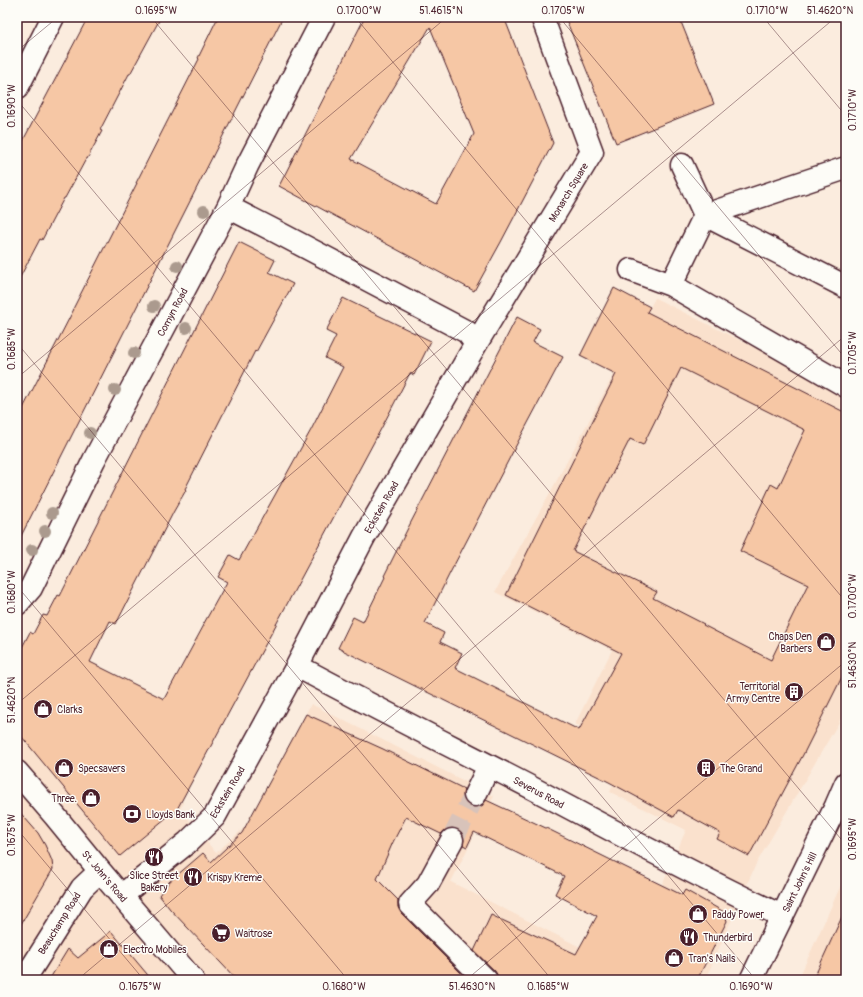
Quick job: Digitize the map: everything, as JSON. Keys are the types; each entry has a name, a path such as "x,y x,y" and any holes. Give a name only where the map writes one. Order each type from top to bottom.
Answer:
{"street":[{"path":"17,88 53,17"},
{"name":"Comyn Road","path":"17,604 30,588 94,460 228,207 247,166 324,17"},
{"name":"Monarch Square","path":"494,314 592,152 542,17"},
{"path":"682,165 705,215 846,287"},
{"path":"671,285 705,215 846,168"},
{"path":"228,207 467,332 476,344"},
{"path":"631,270 671,285 846,386"},
{"name":"Eckstein Road","path":"121,896 188,842 215,816 297,666 364,537 494,314"},
{"name":"Severus Road","path":"297,666 348,694 713,883 782,916"},
{"path":"474,795 489,766"},
{"name":"St. John's Road","path":"17,772 193,980"},
{"name":"Saint John's Hill","path":"751,980 782,916 841,809 846,783"},
{"path":"452,840 428,884 410,904 486,980"},
{"name":"Beauchamp Road","path":"24,980 82,888 100,871"}],"shaded area":[{"path":"655,298 846,393 846,710 756,864 705,980 17,980 17,647 58,671 165,793 184,803 180,809 216,853 246,826 311,704 494,796 451,882 620,967 664,881 686,830 610,792 630,751 575,724 612,650 495,592"},
{"path":"846,874 846,980 798,980"}],"building":[{"path":"88,17 161,17 129,74 87,159 42,240 40,239 17,283 17,152"},
{"path":"218,17 283,17 17,544 17,420 199,59 198,58"},
{"path":"365,17 504,17 553,143 474,291 279,186","holes":["430,27 474,134 436,204 351,159"]},
{"path":"565,17 679,17 714,104 616,143"},
{"path":"239,242 275,260 269,272 293,284 256,352 255,351 185,489 186,490 116,624 110,621 90,662 164,699 227,582 218,577 230,555 239,560 311,430 343,367 325,358 336,336 326,331 343,298 431,341 414,375 410,373 175,813 172,813 120,856 17,731 17,657 30,632 33,634 43,615 47,616 58,595 60,596"},
{"path":"614,288 650,307 647,312 846,413 846,669 804,753 749,856 717,839 720,833 678,810 674,817 609,782 338,648 353,617 363,622 408,528 517,317 540,329 533,342 563,357 425,623 444,633 440,642 462,653 455,668 579,730 621,653 506,595 616,374 580,356","holes":["681,368 805,430 778,488 771,484 740,551 808,584 771,660 653,598 657,592 573,551 630,439 643,445"]},
{"path":"306,714 383,749 464,789 464,802 470,806 482,806 486,800 682,895 685,890 724,912 727,921 697,980 498,980 498,976 495,971 474,951 491,915 576,954 597,916 555,894 564,876 474,832 467,847 463,845 463,834 458,829 446,829 441,834 406,817 377,879 398,900 398,907 401,913 468,980 237,980 170,909 159,895 169,882 203,853 211,862 242,833"},
{"path":"17,809 38,833 52,861 53,869 17,931"},
{"path":"846,908 846,980 813,980"},
{"path":"111,931 152,980 49,980 68,949 78,958"}],"tunnel":[{"path":"452,840 475,795"}],"place":[{"name":"Chaps Den Barbers","path":"826,642"},
{"name":"Territorial Army Centre","path":"794,692"},
{"name":"Clarks","path":"43,709"},
{"name":"Specsavers","path":"64,768"},
{"name":"The Grand","path":"706,768"},
{"name":"Three.","path":"91,798"},
{"name":"Lloyds Bank","path":"132,814"},
{"name":"Slice Street Bakery","path":"154,857"},
{"name":"Krispy Kreme","path":"193,877"},
{"name":"Paddy Power","path":"698,914"},
{"name":"Waitrose","path":"221,933"},
{"name":"Thunderbird","path":"689,937"},
{"name":"Electro Mobiles","path":"109,949"},
{"name":"Tran's Nails","path":"674,958"}]}
